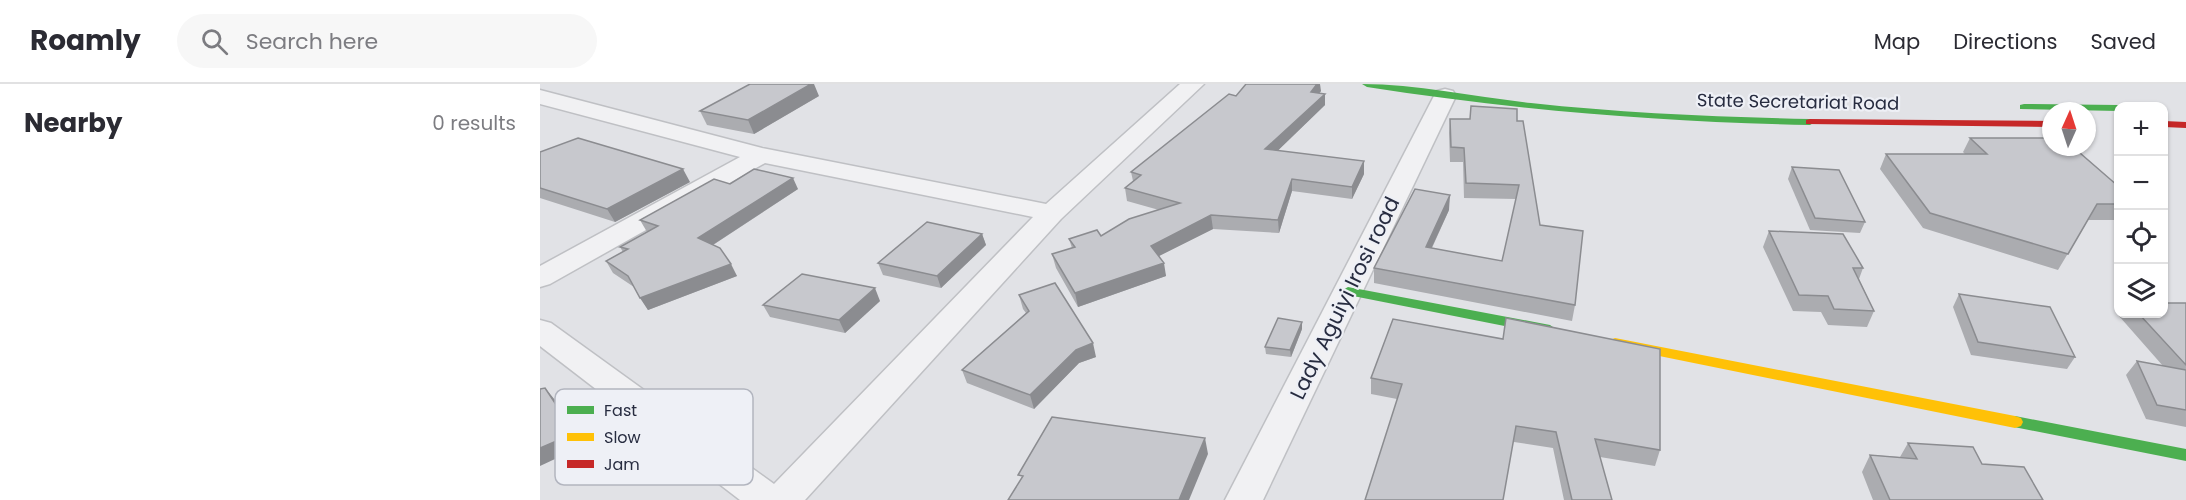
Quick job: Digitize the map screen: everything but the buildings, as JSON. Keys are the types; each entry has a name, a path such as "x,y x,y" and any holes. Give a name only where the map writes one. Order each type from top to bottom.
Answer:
{"street":[{"path":"782,500 1052,213 1193,84"},
{"name":"State Secretariat Road","path":"1367,84 1445,96 1591,113 1793,122 2042,123"},
{"path":"1503,88 1526,91"},
{"name":"Lady Aguiyi Irosi road","path":"1244,500 1445,96"},
{"path":"540,97 761,155 1052,213"},
{"path":"2006,107 2114,108"},
{"path":"540,278 761,155"},
{"path":"1348,291 1569,334"},
{"path":"540,330 619,389"},
{"path":"1604,341 2186,455"},
{"path":"748,485 768,500"}],"traffic: fast":[{"path":"1367,84 1477,100 1588,111 1699,119 1810,122"},
{"path":"2024,107 2114,108"},
{"path":"1348,291 1550,330"},
{"path":"2015,422 2186,455"}],"traffic: slow":[{"path":"1615,343 2015,422"}],"traffic: jam":[{"path":"1810,122 2042,124"},
{"path":"2168,124 2186,125"}]}
